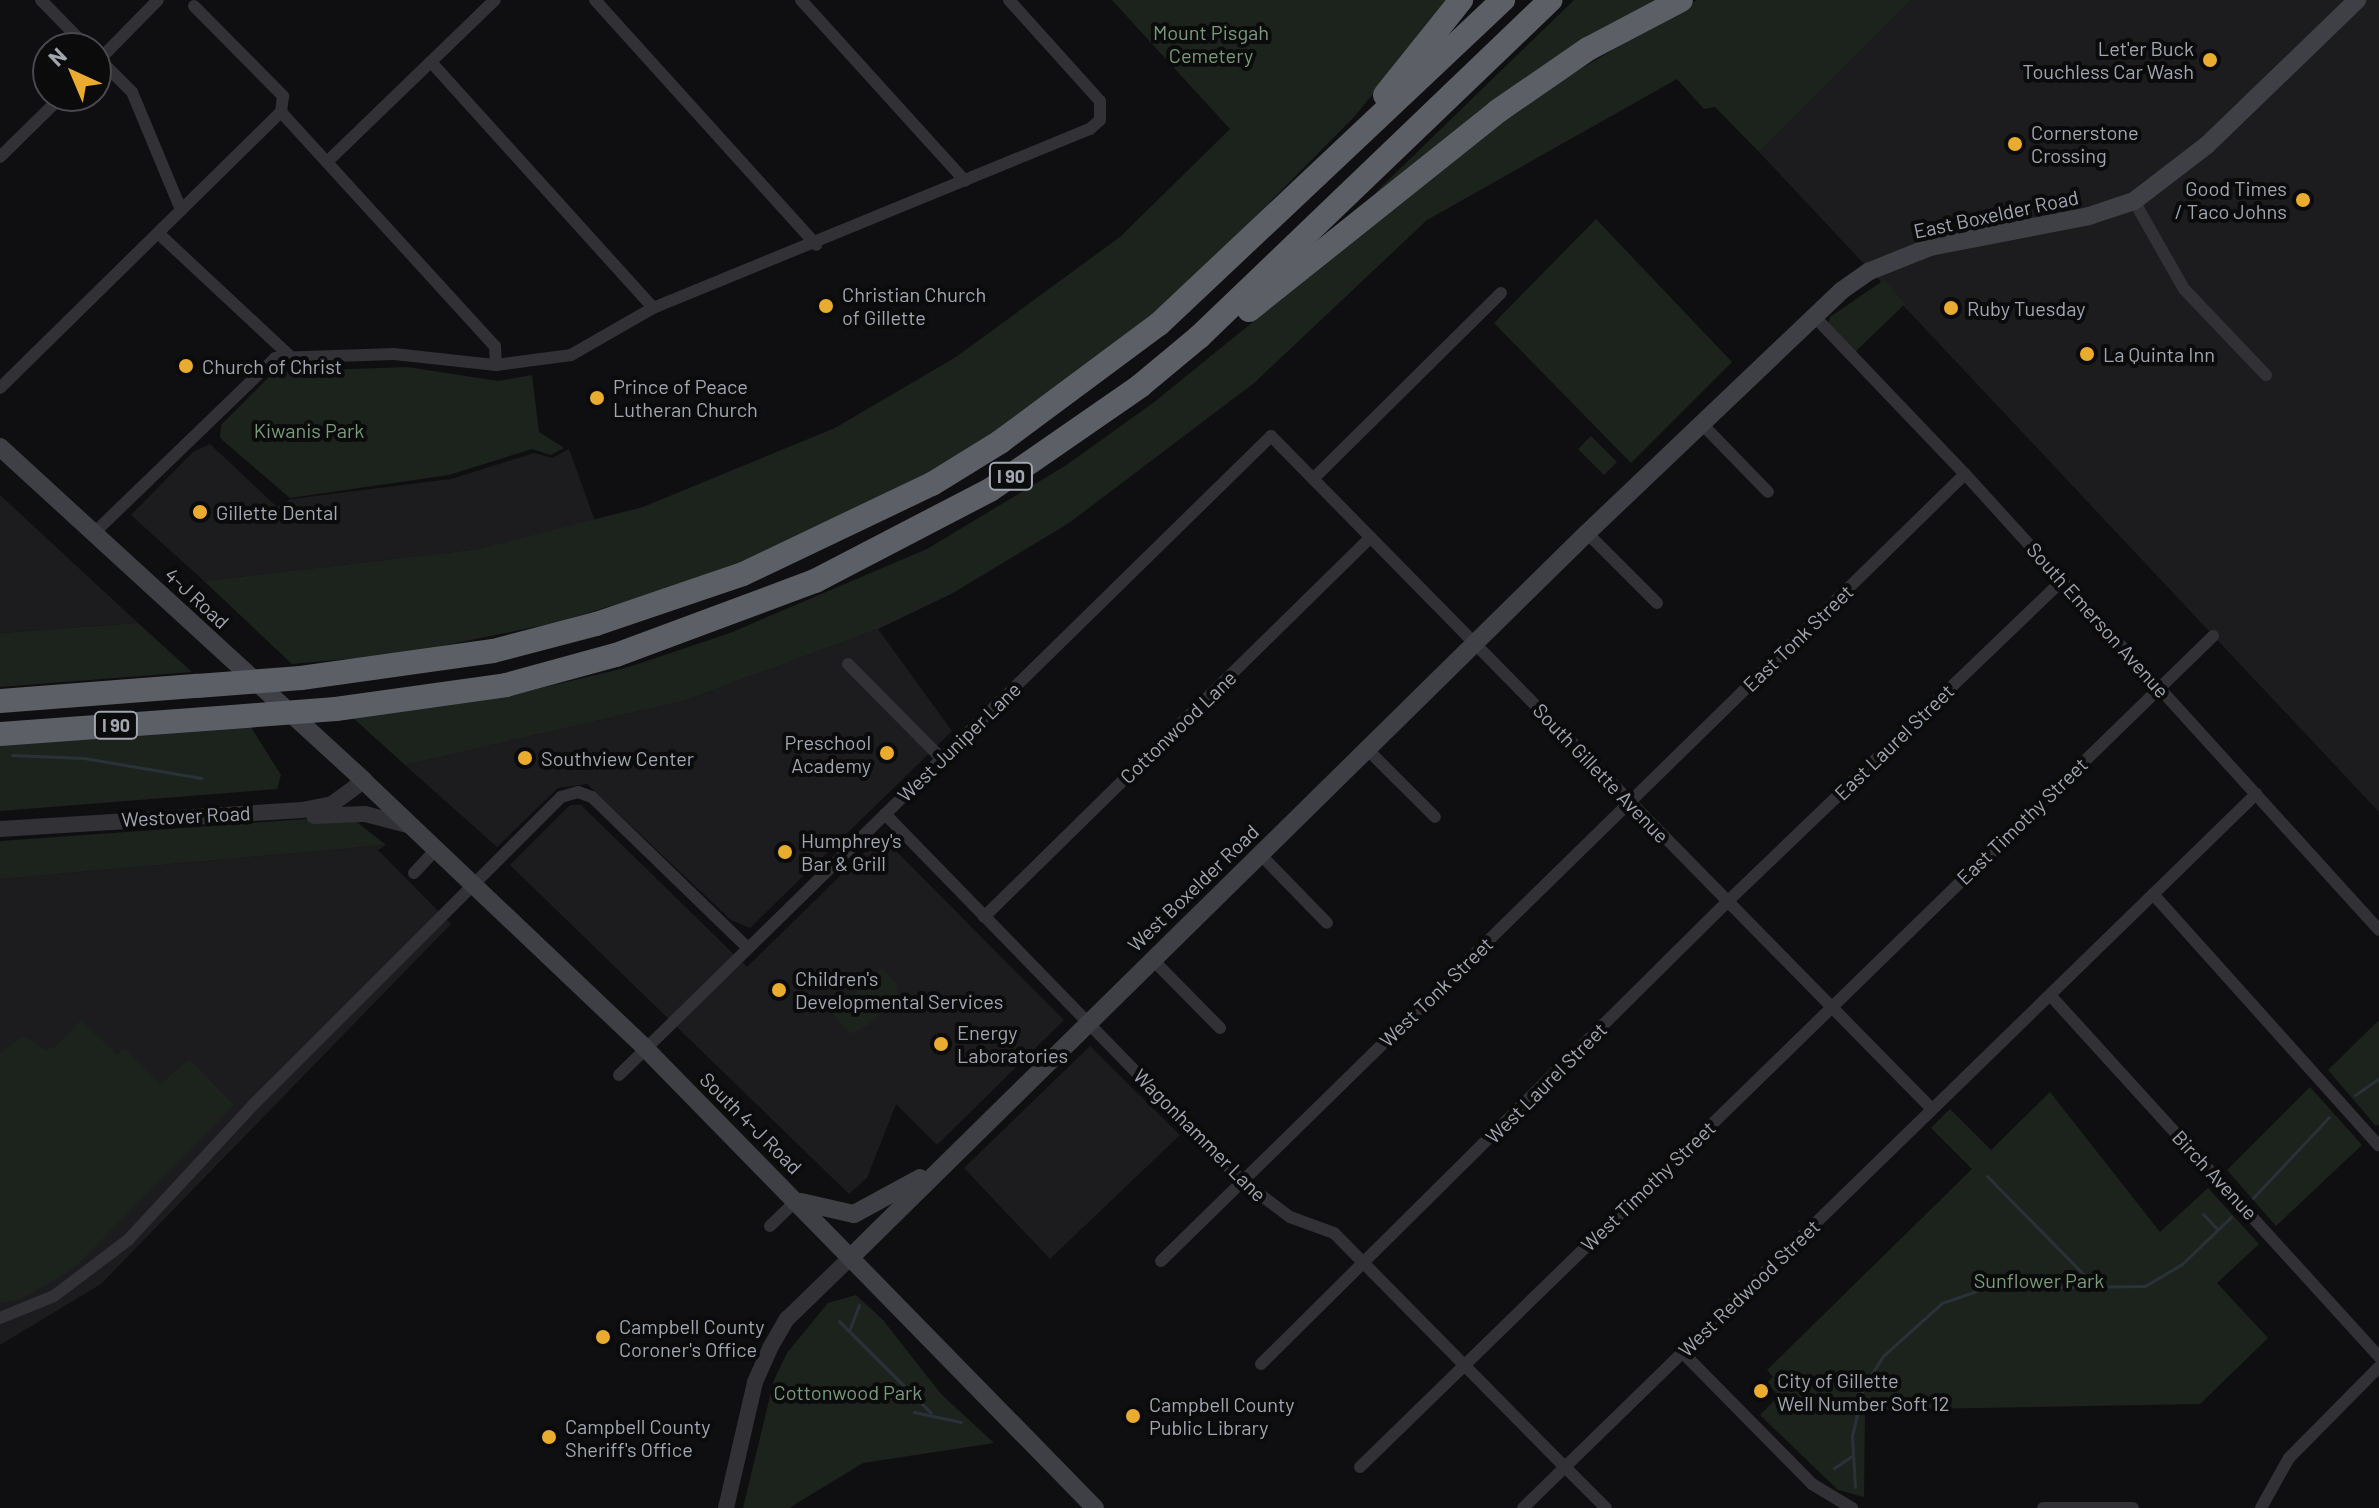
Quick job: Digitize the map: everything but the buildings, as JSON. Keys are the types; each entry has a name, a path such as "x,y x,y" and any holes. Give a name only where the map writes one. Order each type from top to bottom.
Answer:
{"highway":[{"name":"I 90","path":"1116,357 1330,153 1461,0"},
{"name":"I 90","path":"0,701 301,678 493,651 596,624 743,574 932,484 1000,442 1116,357 1276,219 1503,0"},
{"name":"I 90","path":"933,522 1064,441 1199,337 1551,0"},
{"name":"I 90","path":"0,734 336,709 506,685 616,655 815,581 1055,459 1498,111 1588,49 1681,0"}],"main road":[{"name":"East Boxelder Road","path":"1475,643 1813,315 1870,271 1916,252 2089,216 2134,201 2197,154 2357,0"},
{"name":"4-J Road","path":"0,448 364,781"},
{"name":"West Boxelder Road","path":"943,1164 1475,643"},
{"name":"South 4-J Road","path":"364,781 646,1049 1095,1508"},
{"path":"797,1200 857,1214 943,1164"},
{"path":"851,1257 943,1164"}],"street":[{"path":"41,0 72,32"},
{"path":"112,44 158,0"},
{"path":"328,161 495,0"},
{"path":"595,0 816,245"},
{"path":"801,0 965,181"},
{"path":"94,533 264,365 289,355 394,354 496,365 571,355 653,308 816,245 1090,129 1102,113 1093,91 1009,0"},
{"path":"0,388 281,112 283,96 194,6"},
{"path":"431,62 653,308"},
{"path":"112,73 132,92 181,210"},
{"path":"0,157 46,112"},
{"path":"281,112 495,346 496,365"},
{"path":"2134,201 2184,289 2266,375"},
{"path":"158,233 289,355"},
{"path":"1314,478 1501,293"},
{"name":"South Emerson Avenue","path":"1813,315 1965,474 2379,930"},
{"path":"1701,423 1768,492"},
{"name":"South Gillette Avenue","path":"1271,436 1726,903 1932,1109"},
{"name":"West Juniper Lane","path":"619,1075 1271,436"},
{"name":"East Tonk Street","path":"1631,803 1965,474"},
{"path":"1587,533 1657,603"},
{"name":"Cottonwood Lane","path":"984,917 1371,537"},
{"name":"East Laurel Street","path":"1726,903 2062,581"},
{"name":"East Timothy Street","path":"1831,1007 2213,636"},
{"path":"848,664 942,759"},
{"path":"1367,749 1435,817"},
{"name":"Westover Road","path":"0,829 302,810 332,804 364,781"},
{"path":"0,1318 54,1296 128,1240 561,797 578,792 592,797 748,948"},
{"name":"West Redwood Street","path":"1523,1508 2256,794"},
{"name":"West Tonk Street","path":"1161,1261 1631,803"},
{"path":"302,810 314,816 365,814 411,826"},
{"name":"Wagonhammer Lane","path":"885,814 1242,1181 1290,1217 1334,1233 1606,1508"},
{"path":"414,873 436,849"},
{"path":"1260,854 1327,923"},
{"path":"2153,894 2379,1146"},
{"name":"West Laurel Street","path":"1261,1364 1726,903"},
{"path":"1152,959 1220,1028"},
{"name":"Birch Avenue","path":"2050,995 2379,1357"},
{"name":"West Timothy Street","path":"1360,1467 1831,1007"},
{"path":"770,1226 797,1200"},
{"path":"726,1508 755,1382 770,1348 787,1319 851,1257"},
{"path":"1683,1353 1812,1484 1852,1508"},
{"path":"2261,1508 2289,1458 2379,1367"},
{"path":"2043,1508 2133,1508"}],"shaded area":[{"path":"1911,0 2379,0 2379,812 1759,152"},
{"path":"210,444 277,507 291,499 451,479 534,453 552,458 569,449 595,521 479,549 204,581 131,515 193,452"},
{"path":"0,495 138,623 0,633"},
{"path":"878,629 952,731 750,928 731,920 587,784 558,788 497,847 405,765 684,701"},
{"name":"Children's Developmental Services","path":"570,805 581,805 747,967 878,839 884,839 1064,1020 937,1145 896,1104 867,1178 849,1194 510,865"},
{"path":"386,845 378,850 451,924 101,1284 0,1345 0,879"},
{"path":"1090,1046 1180,1135 1050,1259 964,1168"}],"green space":[{"name":"Mount Pisgah Cemetery","path":"1112,0 1450,0 1354,117 1191,282 1044,403 884,499 707,576 559,622 402,654 292,664 204,581 479,549 643,507 835,428 956,357 1120,237 1230,129"},
{"path":"1574,0 1662,0 1367,207 1378,190"},
{"path":"1697,0 1911,0 1759,152 1715,107 1704,109 1677,79 1427,220 1254,383 1069,523 953,593 878,629 684,701 405,765 351,716 512,695 629,667 730,633 927,549 1065,466 1153,403 1523,103"},
{"path":"1596,219 1732,362 1631,463 1494,323"},
{"path":"1884,280 1905,304 1855,352 1828,324 1830,317"},
{"name":"Kiwanis Park","path":"407,367 498,381 532,375 539,432 564,448 551,455 532,449 449,475 290,498 220,438 221,425 274,372"},
{"path":"1591,436 1617,462 1604,475 1578,449"},
{"path":"138,623 192,672 0,687 0,633"},
{"path":"249,724 281,775 277,789 0,811 0,745"},
{"path":"349,816 386,845 0,879 0,841"},
{"path":"882,968 896,983 898,995 867,1026 850,1034 832,1013"},
{"path":"81,1020 117,1055 124,1049 161,1084 189,1059 234,1105 72,1270 21,1299 0,1303 0,1054 23,1036 45,1050 55,1047"},
{"path":"2379,1020 2379,1124 2376,1126 2328,1070"},
{"path":"2310,1087 2362,1145 2276,1226 2227,1170"},
{"name":"Sunflower Park","path":"2050,1092 2160,1232 2208,1188 2259,1244 2217,1283 2268,1338 2200,1404 1865,1410 1864,1497 1838,1490 1760,1415 1779,1396 1767,1383 1773,1377 1767,1370 1972,1169 1931,1128 1950,1109 1991,1150"},
{"name":"Cottonwood Park","path":"856,1295 883,1320 941,1394 994,1443 863,1463 789,1508 743,1508 774,1380 787,1353 828,1303"}],"waterway":[{"path":"12,755 84,758 201,778"},
{"path":"2355,1095 2379,1078"},
{"path":"2253,1198 2329,1117"},
{"path":"1987,1176 2098,1289"},
{"path":"2203,1214 2217,1229"},
{"path":"1855,1487 1852,1436 1863,1388 1883,1356 1942,1303 1985,1288 2145,1286 2182,1264 2231,1217"},
{"path":"849,1331 859,1305"},
{"path":"839,1321 931,1413"},
{"path":"914,1412 961,1422"},
{"path":"1834,1468 1853,1455"}],"place":[{"name":"Let'er Buck Touchless Car Wash","path":"2210,60"},
{"name":"Cornerstone Crossing","path":"2015,144"},
{"name":"Good Times / Taco Johns","path":"2303,200"},
{"name":"Christian Church of Gillette","path":"826,306"},
{"name":"Ruby Tuesday","path":"1951,308"},
{"name":"La Quinta Inn","path":"2087,354"},
{"name":"Church of Christ","path":"186,366"},
{"name":"Prince of Peace Lutheran Church","path":"597,398"},
{"name":"Gillette Dental","path":"200,512"},
{"name":"Preschool Academy","path":"887,753"},
{"name":"Southview Center","path":"525,758"},
{"name":"Humphrey's Bar & Grill","path":"785,852"},
{"name":"Children's Developmental Services","path":"779,990"},
{"name":"Energy Laboratories","path":"941,1044"},
{"name":"Campbell County Coroner's Office","path":"603,1337"},
{"name":"City of Gillette Well Number Soft 12","path":"1761,1391"},
{"name":"Campbell County Public Library","path":"1133,1416"},
{"name":"Campbell County Sheriff's Office","path":"549,1437"}]}
